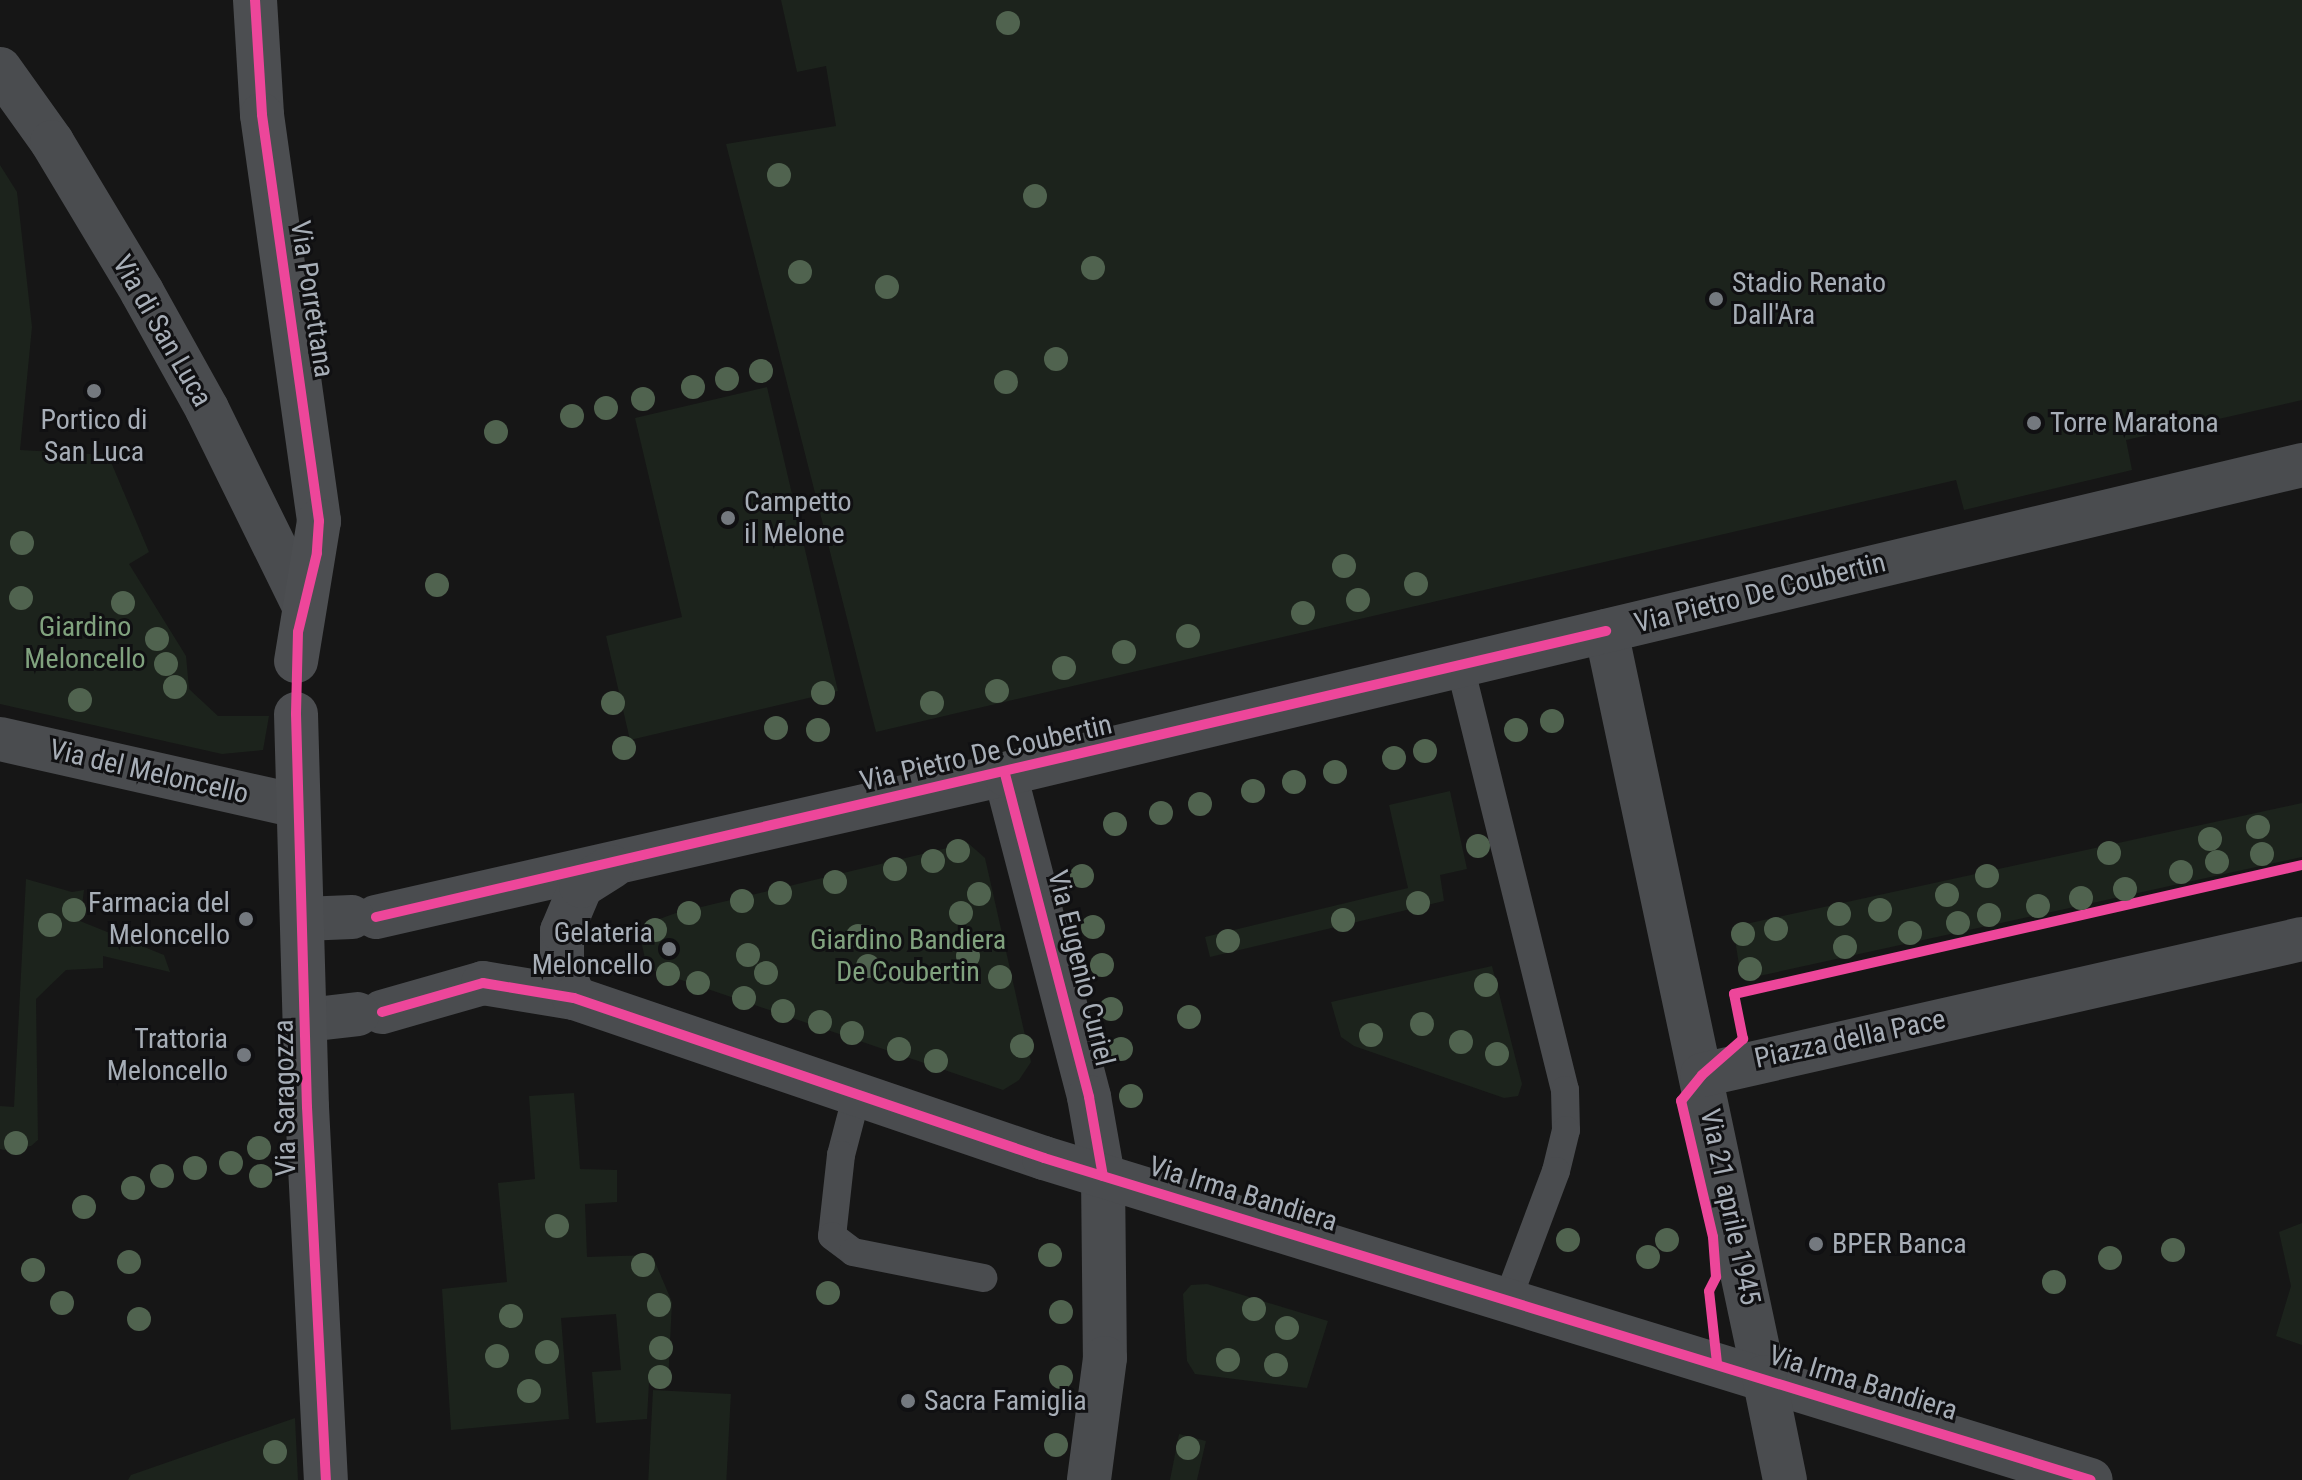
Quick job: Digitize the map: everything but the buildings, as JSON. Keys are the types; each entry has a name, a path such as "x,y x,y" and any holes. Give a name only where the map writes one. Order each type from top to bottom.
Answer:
{"main road":[{"name":"Via Porrettana","path":"255,0 265,141 319,521 317,553 303,604"},
{"path":"296,661 303,604"},
{"name":"Via Saragozza","path":"296,714 326,1480"}],"street":[{"name":"Via di San Luca","path":"0,69 52,142 142,292 207,409 303,604"},
{"name":"Via Pietro De Coubertin","path":"303,919 364,917 613,865 2302,465"},
{"path":"1606,631 1702,1075"},
{"name":"Via del Meloncello","path":"0,739 298,806"},
{"name":"Via Eugenio Curiel","path":"1005,774 1089,1097 1103,1176 1105,1358 1089,1480"},
{"path":"574,998 562,969 562,931 568,910 581,886 613,865"},
{"name":"Piazza della Pace","path":"1702,1075 2302,939"},
{"name":"Via Irma Bandiera","path":"307,1020 370,1013 483,983 574,998 1103,1176 2091,1480"},
{"name":"Via 21 aprile 1945","path":"1702,1075 1785,1480"}],"lane":[{"path":"1460,666 1565,1090 1566,1130 1556,1171 1508,1299"},
{"path":"857,1094 841,1155 832,1236 853,1252 983,1278"}],"green space":[{"name":"Stadio Renato Dall'Ara","path":"781,0 2302,0 2302,400 2126,440 2132,470 1964,510 1956,480 876,732 726,144 836,126 826,66 797,72"},
{"name":"Giardino Meloncello","path":"0,165 17,192 32,327 20,450 108,455 149,552 129,564 186,656 189,689 218,716 269,716 263,750 222,754 0,704"},
{"name":"Campetto il Melone","path":"767,387 838,691 630,740 606,636 682,617 635,418"},
{"path":"1450,791 1467,869 1440,875 1444,901 1210,957 1205,937 1408,888 1389,805"},
{"path":"2302,803 2302,857 1759,976 1745,974 1739,965 1734,933 1741,925"},
{"name":"Giardino Bandiera De Coubertin","path":"968,843 985,858 1031,1062 1019,1080 1003,1090 652,970 645,959 641,940 654,921 676,913"},
{"path":"26,879 72,892 84,890 80,921 164,955 170,972 103,956 103,968 66,970 36,999 38,1140 31,1146 4,1150 0,1149 0,1106 14,1107"},
{"path":"1492,966 1522,1084 1518,1096 1504,1098 1354,1046 1341,1037 1331,1002"},
{"path":"574,1093 580,1169 617,1170 617,1202 585,1204 587,1257 652,1255 672,1302 668,1383 649,1382 647,1419 596,1423 592,1372 621,1370 616,1314 561,1318 569,1419 451,1430 442,1289 507,1282 498,1183 535,1179 529,1096"},
{"path":"2302,1223 2302,1345 2276,1336 2291,1286 2279,1232"},
{"path":"1207,1284 1328,1321 1307,1388 1195,1374 1187,1361 1183,1294 1191,1285"},
{"path":"653,1390 731,1394 726,1480 648,1480"},
{"path":"295,1418 298,1480 128,1480 131,1475"},
{"path":"1179,1434 1206,1441 1197,1480 1170,1480"}],"cycle path":[{"path":"255,0 262,115 319,521 317,553 298,632 296,714 307,1107 326,1480"},
{"path":"376,917 1606,631"},
{"path":"1005,774 1089,1097 1103,1176"},
{"path":"1717,1363 1709,1291 1716,1277 1713,1237 1681,1101 1702,1075 1743,1039 1734,994 2302,865"},
{"path":"382,1012 483,983 574,998 1044,1158 2091,1480"}],"place":[{"name":"Stadio Renato Dall'Ara","path":"1716,299"},
{"name":"Portico di San Luca","path":"94,391"},
{"name":"Torre Maratona","path":"2034,423"},
{"name":"Campetto il Melone","path":"728,518"},
{"name":"Farmacia del Meloncello","path":"246,919"},
{"name":"Gelateria Meloncello","path":"669,949"},
{"name":"Trattoria Meloncello","path":"244,1055"},
{"name":"BPER Banca","path":"1816,1244"},
{"name":"Sacra Famiglia","path":"908,1401"}]}
